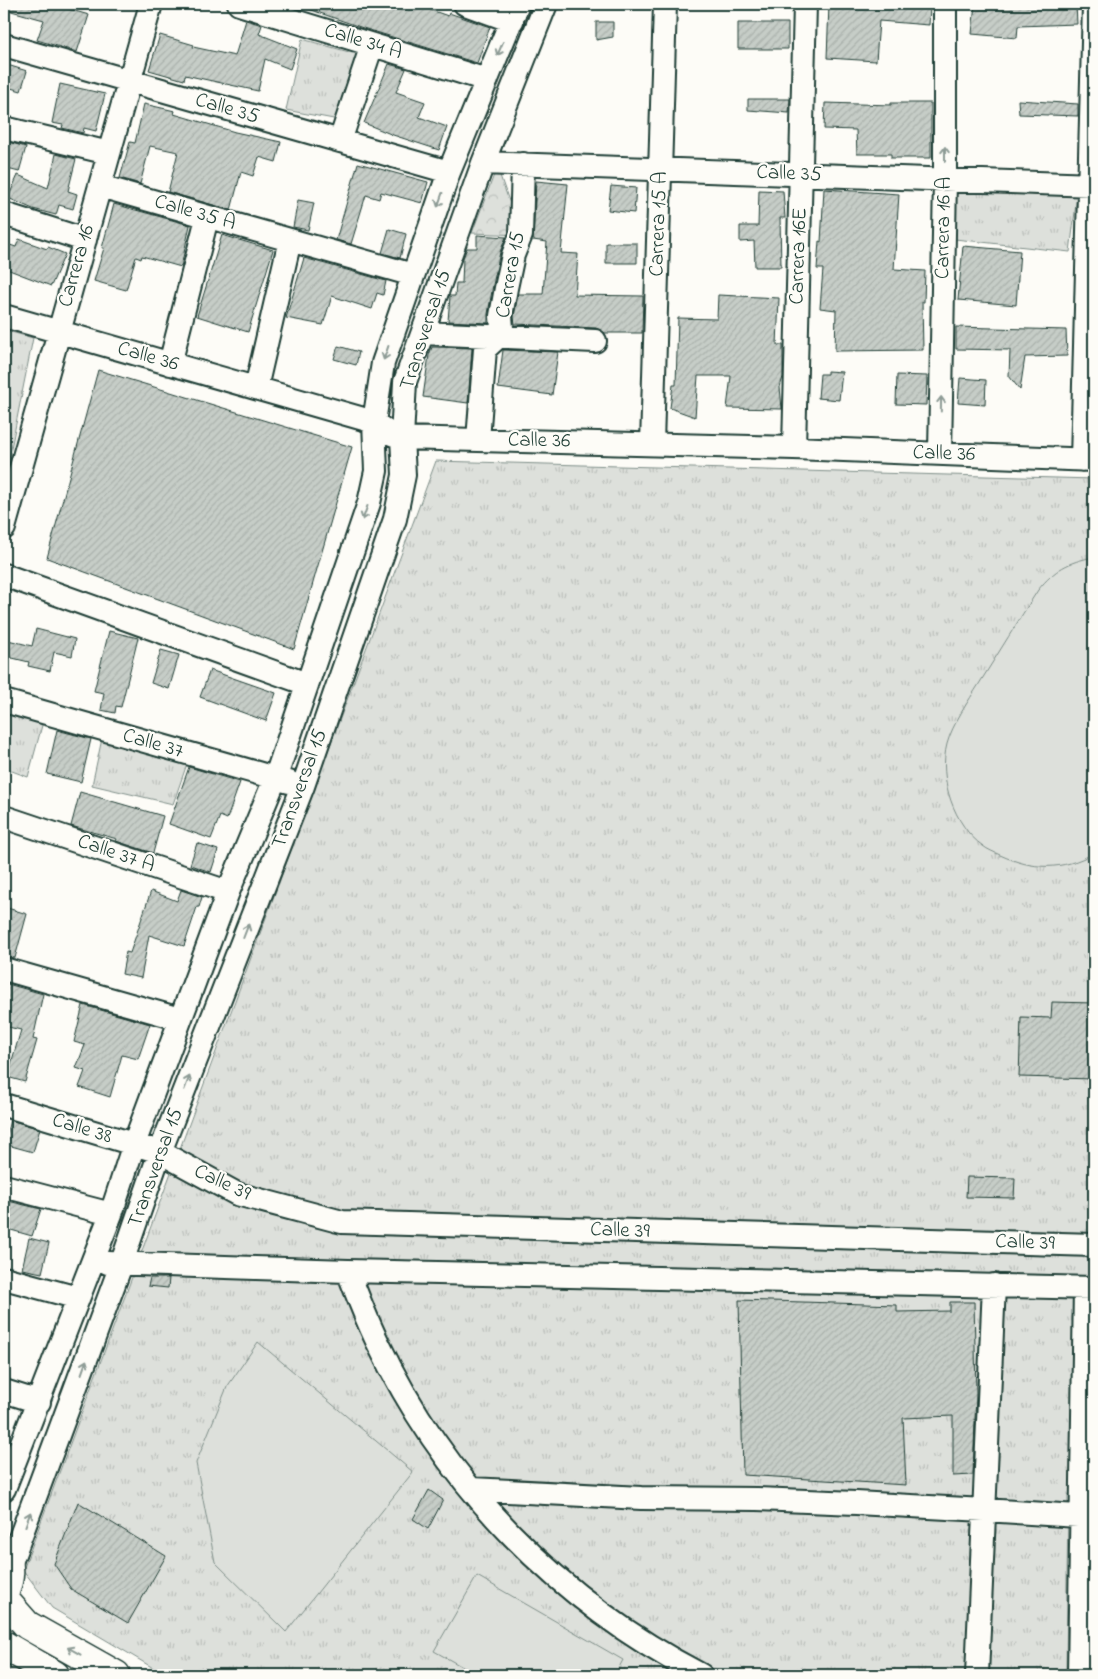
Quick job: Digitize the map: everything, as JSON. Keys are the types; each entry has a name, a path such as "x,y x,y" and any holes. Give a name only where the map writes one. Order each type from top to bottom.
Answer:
{"main road":[{"path":"4,1594 10,1576 7,1558"},
{"path":"4,1599 27,1625 116,1675"},
{"path":"4,1645 55,1675"}],"street":[{"name":"Carrera 16","path":"4,528 151,4"},
{"name":"Calle 34 A","path":"239,4 487,80"},
{"path":"465,4 515,12"},
{"name":"Transversal 15","path":"7,1558 121,1265 160,1152 303,786 395,519 404,475 402,438 405,382 483,162 546,4"},
{"name":"Carrera 15 A","path":"652,444 665,4"},
{"name":"Carrera 16E","path":"794,448 805,4"},
{"name":"Carrera 16 A","path":"940,453 945,179 945,4"},
{"path":"1088,460 1094,4"},
{"name":"Transversal 15","path":"5,1483 39,1402 111,1214 134,1144 228,892 275,779 369,503 376,471 374,422 382,364 449,172 515,12"},
{"name":"Calle 35","path":"4,45 449,172"},
{"path":"340,141 372,45"},
{"path":"4,128 109,153"},
{"name":"Calle 35","path":"483,162 1092,185"},
{"name":"Carrera 15","path":"478,440 485,349 498,336 502,328 501,316 509,271 521,235 523,164"},
{"name":"Calle 35 A","path":"100,186 207,218 413,275"},
{"path":"4,214 85,240"},
{"path":"170,364 207,218"},
{"path":"256,388 290,240"},
{"name":"Calle 36","path":"4,316 374,422 387,432 402,438 794,448 1088,460"},
{"path":"423,333 595,341"},
{"path":"4,575 307,684"},
{"name":"Calle 37","path":"4,701 303,786"},
{"name":"Calle 37 A","path":"4,816 228,892"},
{"path":"4,969 180,1019"},
{"name":"Calle 38","path":"4,1105 160,1152"},
{"name":"Calle 39","path":"160,1152 237,1194 342,1222 1094,1245"},
{"path":"4,1186 111,1214"},
{"path":"92,1261 121,1265 1090,1288 1088,1517 1079,1675"},
{"path":"348,1271 373,1332 394,1375 433,1440 471,1489 505,1528 532,1555 582,1598 644,1642 701,1675"},
{"path":"4,1278 78,1298"},
{"path":"977,1675 994,1285"},
{"path":"4,1392 39,1402"},
{"path":"471,1489 641,1498 757,1499 1088,1517"}],"green space":[{"path":"302,39 378,60 355,123 286,110"},
{"path":"497,167 521,235 472,233"},
{"path":"957,179 1078,187 1070,252 955,239"},
{"path":"4,330 33,338 4,484"},
{"path":"436,461 1094,479 1094,1496 1068,1495 1066,1675 165,1675 52,1608 23,1570"},
{"path":"1094,557 1094,853 1082,859 1059,865 1036,866 1024,864 987,849 973,837 956,814 947,786 945,771 947,744 961,713 1038,590 1050,577 1069,564"},
{"path":"4,708 44,718 28,777 4,768"},
{"path":"103,734 188,761 173,804 92,785"},
{"path":"258,1342 413,1472 286,1632 215,1562 196,1463 227,1387"},
{"path":"477,1576 623,1660 615,1675 477,1675 434,1651"},
{"path":"4,1662 40,1674 42,1675 4,1675"}],"building":[{"path":"4,4 51,4 89,15 77,52 37,40 44,20 4,9"},
{"path":"301,4 414,4 448,16 449,13 490,27 477,63 363,28 300,6"},
{"path":"829,4 884,4 930,7 929,25 879,21 876,61 827,58"},
{"path":"975,4 1041,7 1041,4 1076,4 1077,24 1018,26 1017,38 972,34"},
{"path":"246,20 262,25 259,34 297,49 290,69 265,59 258,91 185,75 184,80 149,70 160,35 194,45 193,47 235,56"},
{"path":"596,22 613,22 613,37 596,40"},
{"path":"738,23 788,23 788,49 738,49"},
{"path":"4,64 27,71 21,91 4,86"},
{"path":"389,64 406,69 396,92 425,102 419,117 447,127 439,150 364,123"},
{"path":"60,84 105,94 96,131 84,128 83,133 62,128 63,125 52,123"},
{"path":"748,99 790,99 789,113 748,110"},
{"path":"1018,100 1078,104 1078,116 1019,114"},
{"path":"825,103 891,105 891,103 931,103 931,158 891,158 891,154 857,154 856,130 824,129"},
{"path":"144,104 175,111 174,114 235,132 281,142 276,162 259,157 253,176 241,172 231,210 168,192 178,152 150,146 140,184 120,178 130,142 135,143"},
{"path":"8,142 26,147 19,172 4,168 4,158"},
{"path":"56,154 76,159 68,191 77,194 73,209 59,205 56,215 33,209 8,198 18,175 48,188"},
{"path":"358,163 428,182 422,203 381,192 379,199 366,195 351,244 336,240"},
{"path":"536,181 568,184 561,253 578,254 575,295 643,296 642,333 605,333 596,328 515,324 514,317 518,294 543,294 547,242 533,240"},
{"path":"611,186 636,188 634,213 608,210"},
{"path":"824,189 899,194 894,269 925,271 924,302 922,302 923,350 835,351 836,310 820,308 823,269 817,269 819,241 821,242"},
{"path":"759,190 783,191 785,218 780,218 781,267 755,267 754,241 740,242 740,226 758,226"},
{"path":"298,200 314,203 308,230 293,227"},
{"path":"114,204 190,225 181,267 142,256 141,259 136,257 126,290 94,281"},
{"path":"389,229 406,234 400,258 382,253"},
{"path":"222,235 273,250 248,332 197,316"},
{"path":"477,235 506,237 500,252 493,285 488,323 448,321 450,296 455,296 456,283 462,283 463,258 467,248 477,248"},
{"path":"19,239 65,254 51,286 4,268 4,243 16,247"},
{"path":"606,243 637,243 637,263 606,263"},
{"path":"963,246 1020,251 1016,305 958,300"},
{"path":"304,258 386,281 383,295 377,293 372,309 332,296 323,325 286,318"},
{"path":"718,295 779,298 777,345 783,345 783,377 780,387 782,409 727,408 731,376 698,376 695,417 670,408 673,385 676,385 678,318 717,319"},
{"path":"956,327 1066,330 1067,356 1025,357 1020,390 1009,376 1010,350 956,349"},
{"path":"338,346 359,352 356,365 334,359"},
{"path":"432,347 472,348 468,403 423,397 429,355"},
{"path":"503,350 558,352 552,395 498,388"},
{"path":"98,370 352,447 294,649 47,558"},
{"path":"827,371 842,372 839,400 818,398 820,374 827,374"},
{"path":"897,375 927,376 926,405 896,404"},
{"path":"960,378 986,380 985,405 958,403"},
{"path":"36,629 75,639 72,656 54,652 50,671 28,666 29,662 4,656 4,639 32,646"},
{"path":"109,631 138,638 121,707 116,706 115,713 101,710 104,693 94,691"},
{"path":"161,650 179,655 169,689 151,683"},
{"path":"210,670 276,693 266,721 200,697"},
{"path":"57,730 91,739 81,782 47,774"},
{"path":"189,767 240,782 227,819 220,816 211,839 169,824"},
{"path":"80,792 163,816 153,853 116,841 117,839 71,826"},
{"path":"197,843 218,850 211,872 190,865"},
{"path":"181,890 202,897 184,946 149,935 141,978 122,974 126,952 130,953 151,891 177,901"},
{"path":"4,907 27,914 15,958 4,956"},
{"path":"4,983 43,994 33,1039 37,1040 25,1082 7,1077 21,1030 4,1026"},
{"path":"1052,1002 1094,1003 1094,1079 1019,1077 1021,1017 1051,1018"},
{"path":"83,1005 150,1024 138,1059 122,1055 110,1097 79,1087 85,1071 76,1068 85,1045 74,1042"},
{"path":"10,1120 40,1129 33,1152 4,1144"},
{"path":"967,1177 1015,1178 1014,1198 966,1197"},
{"path":"4,1200 41,1209 32,1236 4,1228"},
{"path":"29,1238 49,1243 42,1273 22,1269"},
{"path":"150,1278 169,1278 168,1288 148,1286"},
{"path":"739,1300 897,1305 897,1312 950,1311 950,1302 974,1302 976,1393 973,1475 953,1476 953,1416 903,1418 906,1485 743,1475"},
{"path":"429,1490 443,1500 428,1529 413,1519"},
{"path":"78,1502 166,1556 128,1623 71,1589 54,1564"}]}
